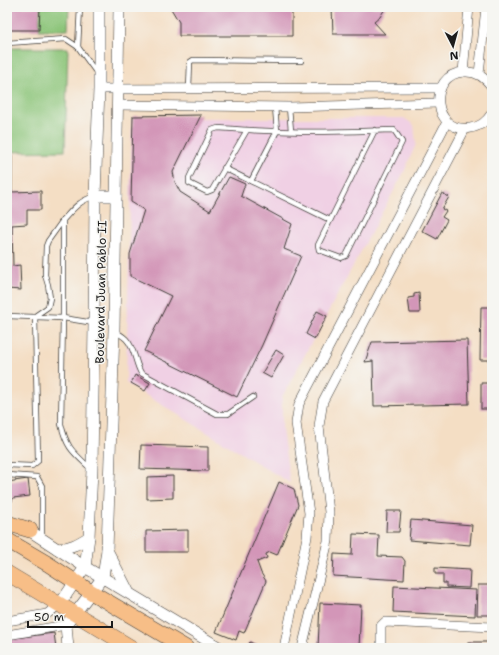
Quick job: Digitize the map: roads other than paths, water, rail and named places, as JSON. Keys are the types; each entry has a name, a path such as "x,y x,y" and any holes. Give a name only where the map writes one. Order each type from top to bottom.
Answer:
{"highway":[{"path":"7,523 30,530"},
{"path":"7,540 186,648"},
{"path":"7,573 60,604 70,619 132,648"}],"street":[{"name":"Boulevard Juan Pablo II","path":"85,567 89,537 92,470 95,196 99,90 99,7"},
{"name":"Boulevard Juan Pablo II","path":"103,577 107,550 114,330 119,7"},
{"path":"463,72 469,7"},
{"path":"479,74 486,7"},
{"path":"492,87 487,80 479,74 463,72 450,77 444,82 441,88 438,103 447,122 457,128 465,129 476,127 486,121 492,113"},
{"path":"99,90 441,88"},
{"path":"118,105 289,107 438,103"},
{"path":"284,648 307,537 309,513 296,423 299,404 447,122"},
{"path":"302,648 328,541 329,512 319,426 323,401 465,129"},
{"path":"95,196 116,196"},
{"path":"94,324 114,330"},
{"path":"7,516 85,567 220,648"},
{"path":"58,549 71,548 89,537"},
{"path":"107,550 128,592"},
{"path":"7,621 47,614 60,604 85,567"},
{"path":"68,648 70,619 103,577"},
{"path":"7,635 70,619"},
{"path":"381,648 381,626 385,622 492,627"}],"lane":[{"path":"78,47 80,7"},
{"path":"7,43 66,39 78,47 99,75"},
{"path":"189,89 190,62 192,60 300,61"},
{"path":"251,181 277,131 275,106"},
{"path":"289,107 291,131"},
{"path":"247,130 212,190 207,192 189,183 188,178 212,130 218,128 277,131 375,130 394,130 402,142 346,256 341,258 319,250 318,245 375,130"},
{"path":"224,168 330,220"},
{"path":"35,316 48,307 50,298 45,275 46,246 48,241 63,220 75,207 84,200 95,196"},
{"path":"63,220 61,424 65,439 72,452 92,470"},
{"path":"7,316 63,318 94,324"},
{"path":"7,464 32,466 38,460 35,316"},
{"path":"114,330 127,340 141,373 217,414 228,414 253,397"},
{"path":"7,475 37,478 42,486 42,539"}]}
